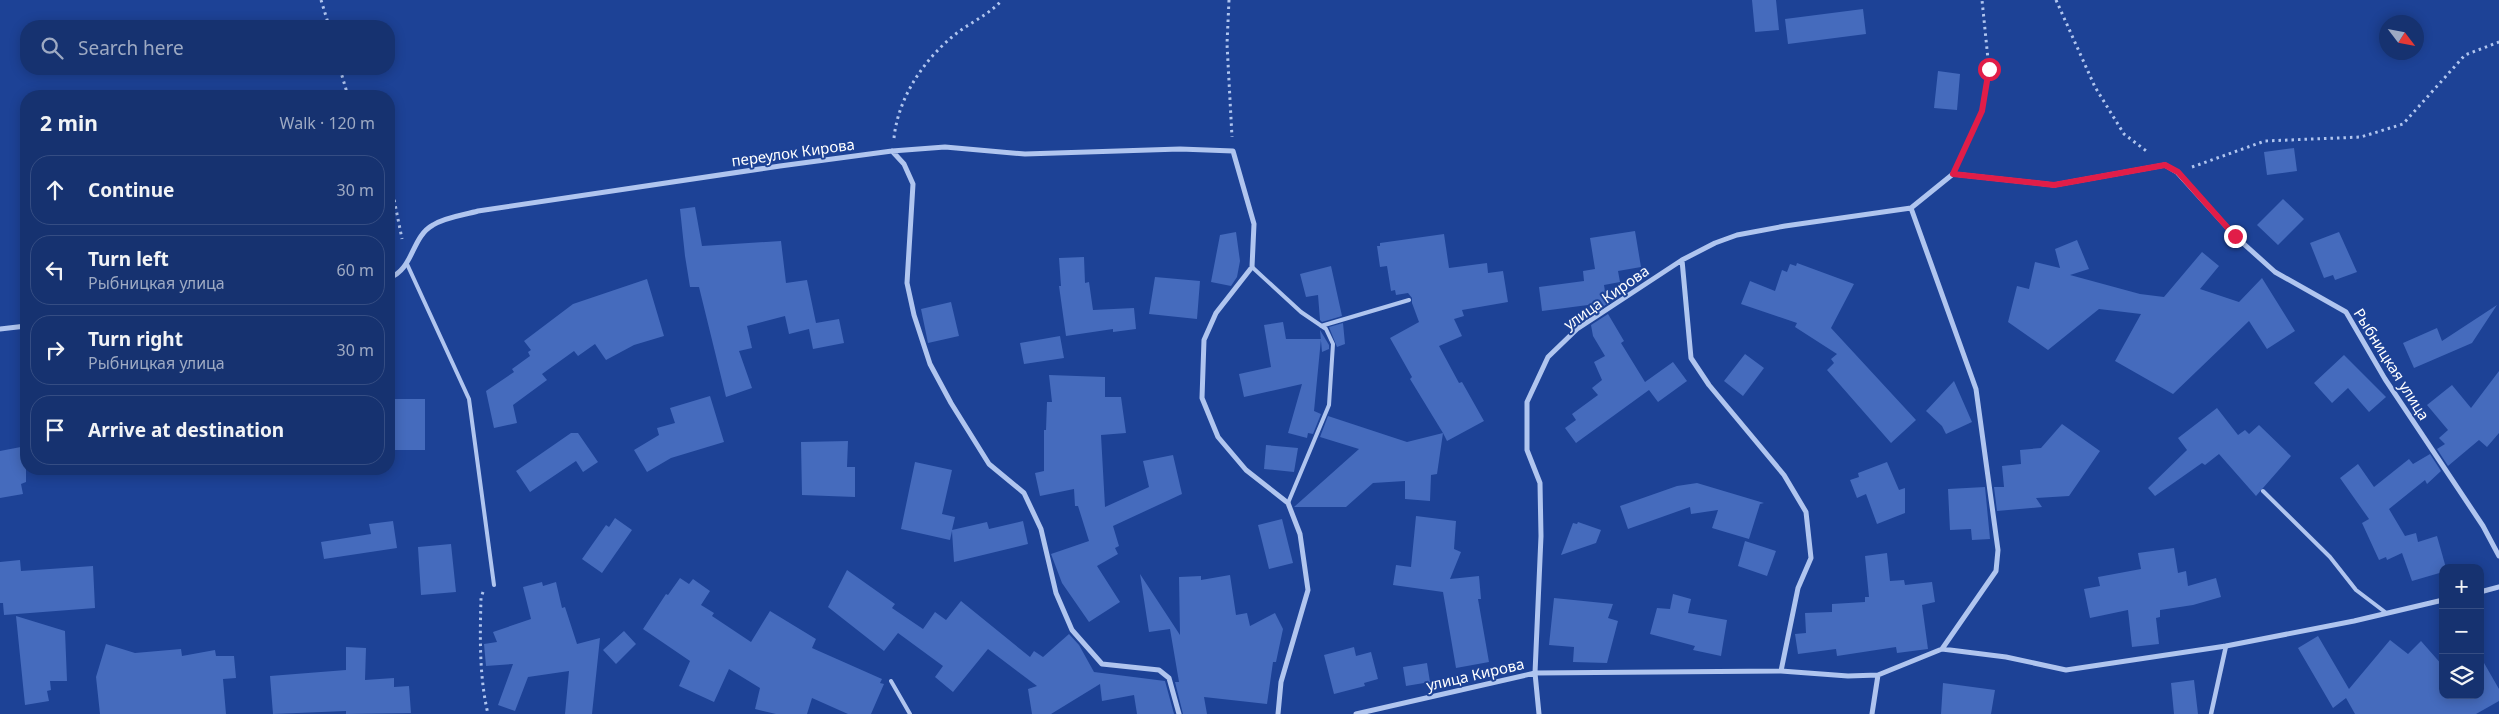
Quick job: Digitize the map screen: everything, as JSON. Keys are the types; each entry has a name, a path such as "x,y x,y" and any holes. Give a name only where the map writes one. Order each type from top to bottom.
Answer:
{"street":[{"name":"переулок Кирова","path":"395,273 407,264 420,237 433,225 478,211 780,166 945,147 1025,154 1180,149 1233,151"},
{"path":"1233,151 1254,224 1252,267 1216,313 1204,340 1202,398 1218,437 1246,470 1288,503 1300,534 1308,590 1281,682 1278,714"},
{"path":"892,152 904,164 913,184 907,283 914,315 930,364 951,404 989,464 1024,493 1041,529 1056,593 1072,630 1102,664 1159,670 1169,678 1179,714"},
{"path":"1942,649 1996,571 1998,550 1976,389 1911,208 1953,174 2054,185 2165,165"},
{"name":"Рыбницкая улица","path":"2165,165 2178,172 2235,236 2275,272 2346,312 2385,379 2483,526 2499,556"},
{"name":"улица Кирова","path":"1356,714 1536,673 1541,536 1540,483 1527,450 1527,402 1548,357 1577,329 1682,260 1737,234 1911,208"},
{"path":"1682,260 1691,358 1709,385 1784,475 1806,512 1811,558 1798,588 1782,671"},
{"path":"0,329 20,327"},
{"path":"2484,591 2499,588"},
{"path":"1539,714 1536,673 1782,671 1848,676 1878,675 1942,649 2006,657 2066,670 2226,646 2439,601"},
{"path":"2211,714 2226,646"},
{"path":"1872,714 1878,675"}],"lane":[{"path":"407,264 469,399 494,585"},
{"path":"1252,267 1301,312 1326,329 1333,344 1330,405 1288,503"},
{"path":"1321,326 1409,300"},
{"path":"2263,491 2330,557 2356,590 2385,612"},
{"path":"891,681 910,714"}],"path":[{"path":"321,0 327,20"},
{"path":"892,152 896,116 919,72 952,36 995,8 1002,0"},
{"path":"1228,0 1227,44 1233,151"},
{"path":"1953,174 1982,111 1989,69 1982,0"},
{"path":"2056,0 2095,87 2124,134 2165,165"},
{"path":"2178,172 2265,141 2362,137 2402,124 2465,55 2499,42"},
{"path":"342,75 346,90"},
{"path":"395,203 407,264"},
{"path":"488,714 483,694 480,635 481,598 492,571"}],"building":[{"path":"1752,0 1776,0 1779,30 1755,32"},
{"path":"1863,9 1866,34 1788,44 1785,19"},
{"path":"1938,71 1960,74 1957,110 1934,108"},
{"path":"2294,148 2297,171 2267,175 2264,152"},
{"path":"2283,199 2304,219 2278,245 2257,225"},
{"path":"695,207 702,246 781,241 786,283 807,280 816,323 839,319 844,343 813,349 809,329 789,334 785,316 747,326 752,348 739,351 752,388 726,397 699,287 690,287 680,209"},
{"path":"1635,231 1641,267 1618,271 1620,282 1604,285 1607,304 1590,315 1588,305 1542,311 1539,287 1584,281 1583,271 1595,269 1590,238"},
{"path":"1236,232 1240,261 1237,277 1231,286 1211,282 1220,235"},
{"path":"2339,232 2357,272 2335,280 2333,275 2324,278 2310,243"},
{"path":"1444,234 1449,268 1487,263 1488,273 1503,271 1508,302 1462,310 1464,316 1454,319 1462,336 1439,346 1459,383 1462,382 1484,421 1447,441 1410,379 1412,377 1390,338 1419,322 1412,298 1408,293 1396,295 1395,290 1391,291 1387,266 1380,267 1377,246 1380,246 1380,243"},
{"path":"2077,240 2089,269 2070,275 2140,294 2164,297 2202,252 2219,266 2200,289 2239,302 2262,278 2295,331 2267,349 2249,321 2173,394 2115,361 2141,314 2099,309 2048,350 2008,322 2017,286 2029,289 2035,262 2060,268 2055,249"},
{"path":"1084,257 1085,283 1089,282 1093,310 1134,308 1136,329 1113,332 1113,329 1066,336 1059,286 1061,286 1059,258"},
{"path":"1797,263 1854,284 1831,328 1916,420 1891,443 1827,370 1834,363 1831,359 1837,354 1795,327 1797,323 1741,304 1750,281 1775,291 1782,270 1787,272 1790,264 1796,266"},
{"path":"1331,266 1342,316 1322,322 1320,320 1318,295 1306,297 1300,274"},
{"path":"1155,277 1200,281 1197,319 1149,314"},
{"path":"647,279 664,336 634,345 606,360 595,344 578,356 574,351 542,374 547,380 513,405 517,423 494,428 486,391 514,372 512,369 530,356 528,352 531,350 524,341 573,304"},
{"path":"951,302 959,336 928,343 921,309"},
{"path":"2497,305 2472,343 2414,368 2403,343 2437,328 2442,341"},
{"path":"1608,314 1624,341 1621,343 1645,382 1673,362 1687,381 1658,402 1649,390 1576,443 1565,428 1576,420 1572,414 1598,395 1592,388 1602,380 1594,362 1605,356 1593,336 1591,325"},
{"path":"1283,322 1286,339 1321,339 1314,411 1321,414 1313,434 1308,433 1307,438 1288,433 1302,384 1244,397 1239,374 1271,367 1264,325"},
{"path":"1343,323 1345,344 1337,347 1329,327"},
{"path":"1320,330 1329,345 1329,349 1322,352"},
{"path":"1060,336 1064,358 1024,364 1020,343"},
{"path":"1745,354 1764,368 1743,396 1724,381"},
{"path":"2344,355 2386,397 2369,412 2348,388 2332,403 2314,383"},
{"path":"2499,371 2499,433 2487,447 2479,440 2448,466 2437,449 2445,444 2439,438 2448,430 2427,405 2452,385 2471,408"},
{"path":"1049,375 1105,377 1105,397 1121,397 1126,433 1101,435 1105,507 1149,487 1143,461 1173,455 1182,494 1113,526 1119,546 1115,548 1118,554 1097,566 1120,602 1089,622 1062,583 1051,554 1089,541 1078,506 1075,506 1074,489 1040,496 1035,473 1044,471 1044,430 1046,430 1047,402 1052,402"},
{"path":"1954,381 1972,422 1946,434 1942,426 1926,411"},
{"path":"710,396 724,442 671,458 647,472 634,450 659,435 657,428 675,423 670,408"},
{"path":"395,399 425,399 425,450 395,450"},
{"path":"2217,408 2238,435 2245,430 2249,434 2259,425 2291,456 2256,496 2219,454 2205,465 2202,463 2155,496 2148,488 2187,450 2178,438"},
{"path":"1328,416 1407,442 1443,433 1437,474 1431,475 1430,501 1405,499 1405,481 1373,483 1346,507 1294,507 1359,449 1320,437"},
{"path":"2062,424 2100,451 2069,496 2036,498 2042,507 1997,511 1994,487 2004,487 2002,466 2021,464 2020,450 2041,448"},
{"path":"571,433 578,433 598,462 583,472 576,461 530,492 516,471"},
{"path":"848,441 847,467 855,467 855,497 802,495 801,442"},
{"path":"1266,445 1298,448 1294,472 1264,469"},
{"path":"20,447 20,475 26,475 26,482 21,484 23,494 0,498 0,451"},
{"path":"2430,454 2441,471 2427,484 2425,480 2389,509 2405,536 2416,533 2418,542 2437,536 2445,564 2439,564 2439,573 2412,581 2402,553 2387,560 2386,557 2379,560 2362,523 2369,519 2340,478 2358,464 2374,487 2409,459 2413,464"},
{"path":"915,462 952,470 942,514 955,517 952,530 987,522 989,529 1023,521 1028,544 954,562 952,531 950,540 901,529"},
{"path":"1887,462 1899,490 1905,488 1905,513 1877,524 1866,494 1857,498 1850,480 1859,477 1858,473"},
{"path":"1697,483 1764,503 1760,504 1749,539 1712,528 1718,510 1691,514 1690,507 1628,529 1620,506 1677,486"},
{"path":"1985,487 1990,539 1972,540 1971,529 1950,530 1948,489"},
{"path":"1416,516 1456,521 1454,549 1461,552 1450,579 1479,576 1481,599 1478,599 1489,662 1456,668 1443,592 1393,585 1396,565 1411,567"},
{"path":"615,518 632,530 602,573 582,559 606,525 609,527"},
{"path":"1282,519 1293,563 1269,569 1258,525"},
{"path":"393,521 397,548 324,559 321,542 371,534 369,524"},
{"path":"1578,522 1601,530 1596,543 1561,555 1573,523 1577,524"},
{"path":"1745,541 1776,551 1767,576 1738,566"},
{"path":"451,544 456,592 421,595 418,547"},
{"path":"2174,548 2178,573 2186,571 2188,586 2216,578 2221,597 2193,605 2160,610 2160,617 2156,618 2159,644 2132,647 2128,610 2090,618 2084,589 2100,586 2098,577 2141,569 2138,553"},
{"path":"1887,553 1890,581 1904,580 1905,585 1932,582 1935,602 1922,605 1928,649 1897,653 1896,647 1837,656 1836,649 1798,654 1795,634 1806,633 1805,613 1832,612 1832,604 1865,602 1865,597 1869,597 1865,556"},
{"path":"20,560 21,571 93,566 95,608 4,615 3,603 0,603 0,562"},
{"path":"847,570 895,604 892,608 923,629 935,612 946,620 961,601 1030,657 1034,651 1043,657 1069,634 1079,645 1094,672 1165,681 1174,714 1137,714 1134,695 1102,701 1100,684 1051,714 1032,714 1028,689 1037,686 988,649 953,692 935,677 943,666 898,633 884,651 828,607"},
{"path":"1140,574 1180,635 1179,577 1201,576 1201,580 1230,575 1236,615 1247,613 1250,626 1275,613 1283,629 1276,662 1273,662 1267,704 1204,697 1207,714 1183,714 1175,682 1179,682 1170,629 1149,632"},
{"path":"680,578 689,584 693,579 710,591 701,605 714,613 712,616 751,642 770,611 816,639 812,648 882,679 880,683 884,684 871,714 848,714 812,698 807,714 776,714 755,709 760,688 729,669 714,702 679,686 690,661 643,629 666,594 668,595"},
{"path":"542,582 543,586 556,582 562,608 565,607 577,644 600,638 592,714 565,714 569,671 528,677 515,711 498,705 513,664 486,666 484,644 497,642 493,632 531,619 523,587"},
{"path":"1673,594 1691,599 1688,613 1727,620 1721,656 1693,650 1695,646 1650,634 1657,608 1670,609"},
{"path":"1554,598 1613,604 1608,618 1618,621 1607,663 1573,662 1574,647 1549,645"},
{"path":"16,616 65,631 67,681 50,681 51,690 47,691 49,701 25,705"},
{"path":"624,631 636,644 616,664 603,650"},
{"path":"2318,636 2349,689 2390,640 2408,654 2421,641 2439,661 2439,699 2484,699 2484,663 2499,689 2499,701 2476,714 2355,714 2346,698 2333,708 2298,648"},
{"path":"106,644 135,653 181,649 182,656 215,650 216,656 234,656 236,678 223,679 226,714 100,714 96,677"},
{"path":"346,647 366,648 365,680 394,678 394,687 409,686 411,713 346,714 346,711 273,714 270,676 346,670"},
{"path":"1354,647 1356,656 1371,652 1378,679 1364,683 1365,686 1334,694 1324,655"},
{"path":"1427,663 1430,682 1406,686 1403,667"},
{"path":"2194,680 2198,714 2174,714 2171,683"},
{"path":"1943,683 1995,690 1991,714 1941,714"}],"route":[{"path":"1989,69 1982,111 1953,174 2054,185 2165,165 2178,172 2235,236"}]}
